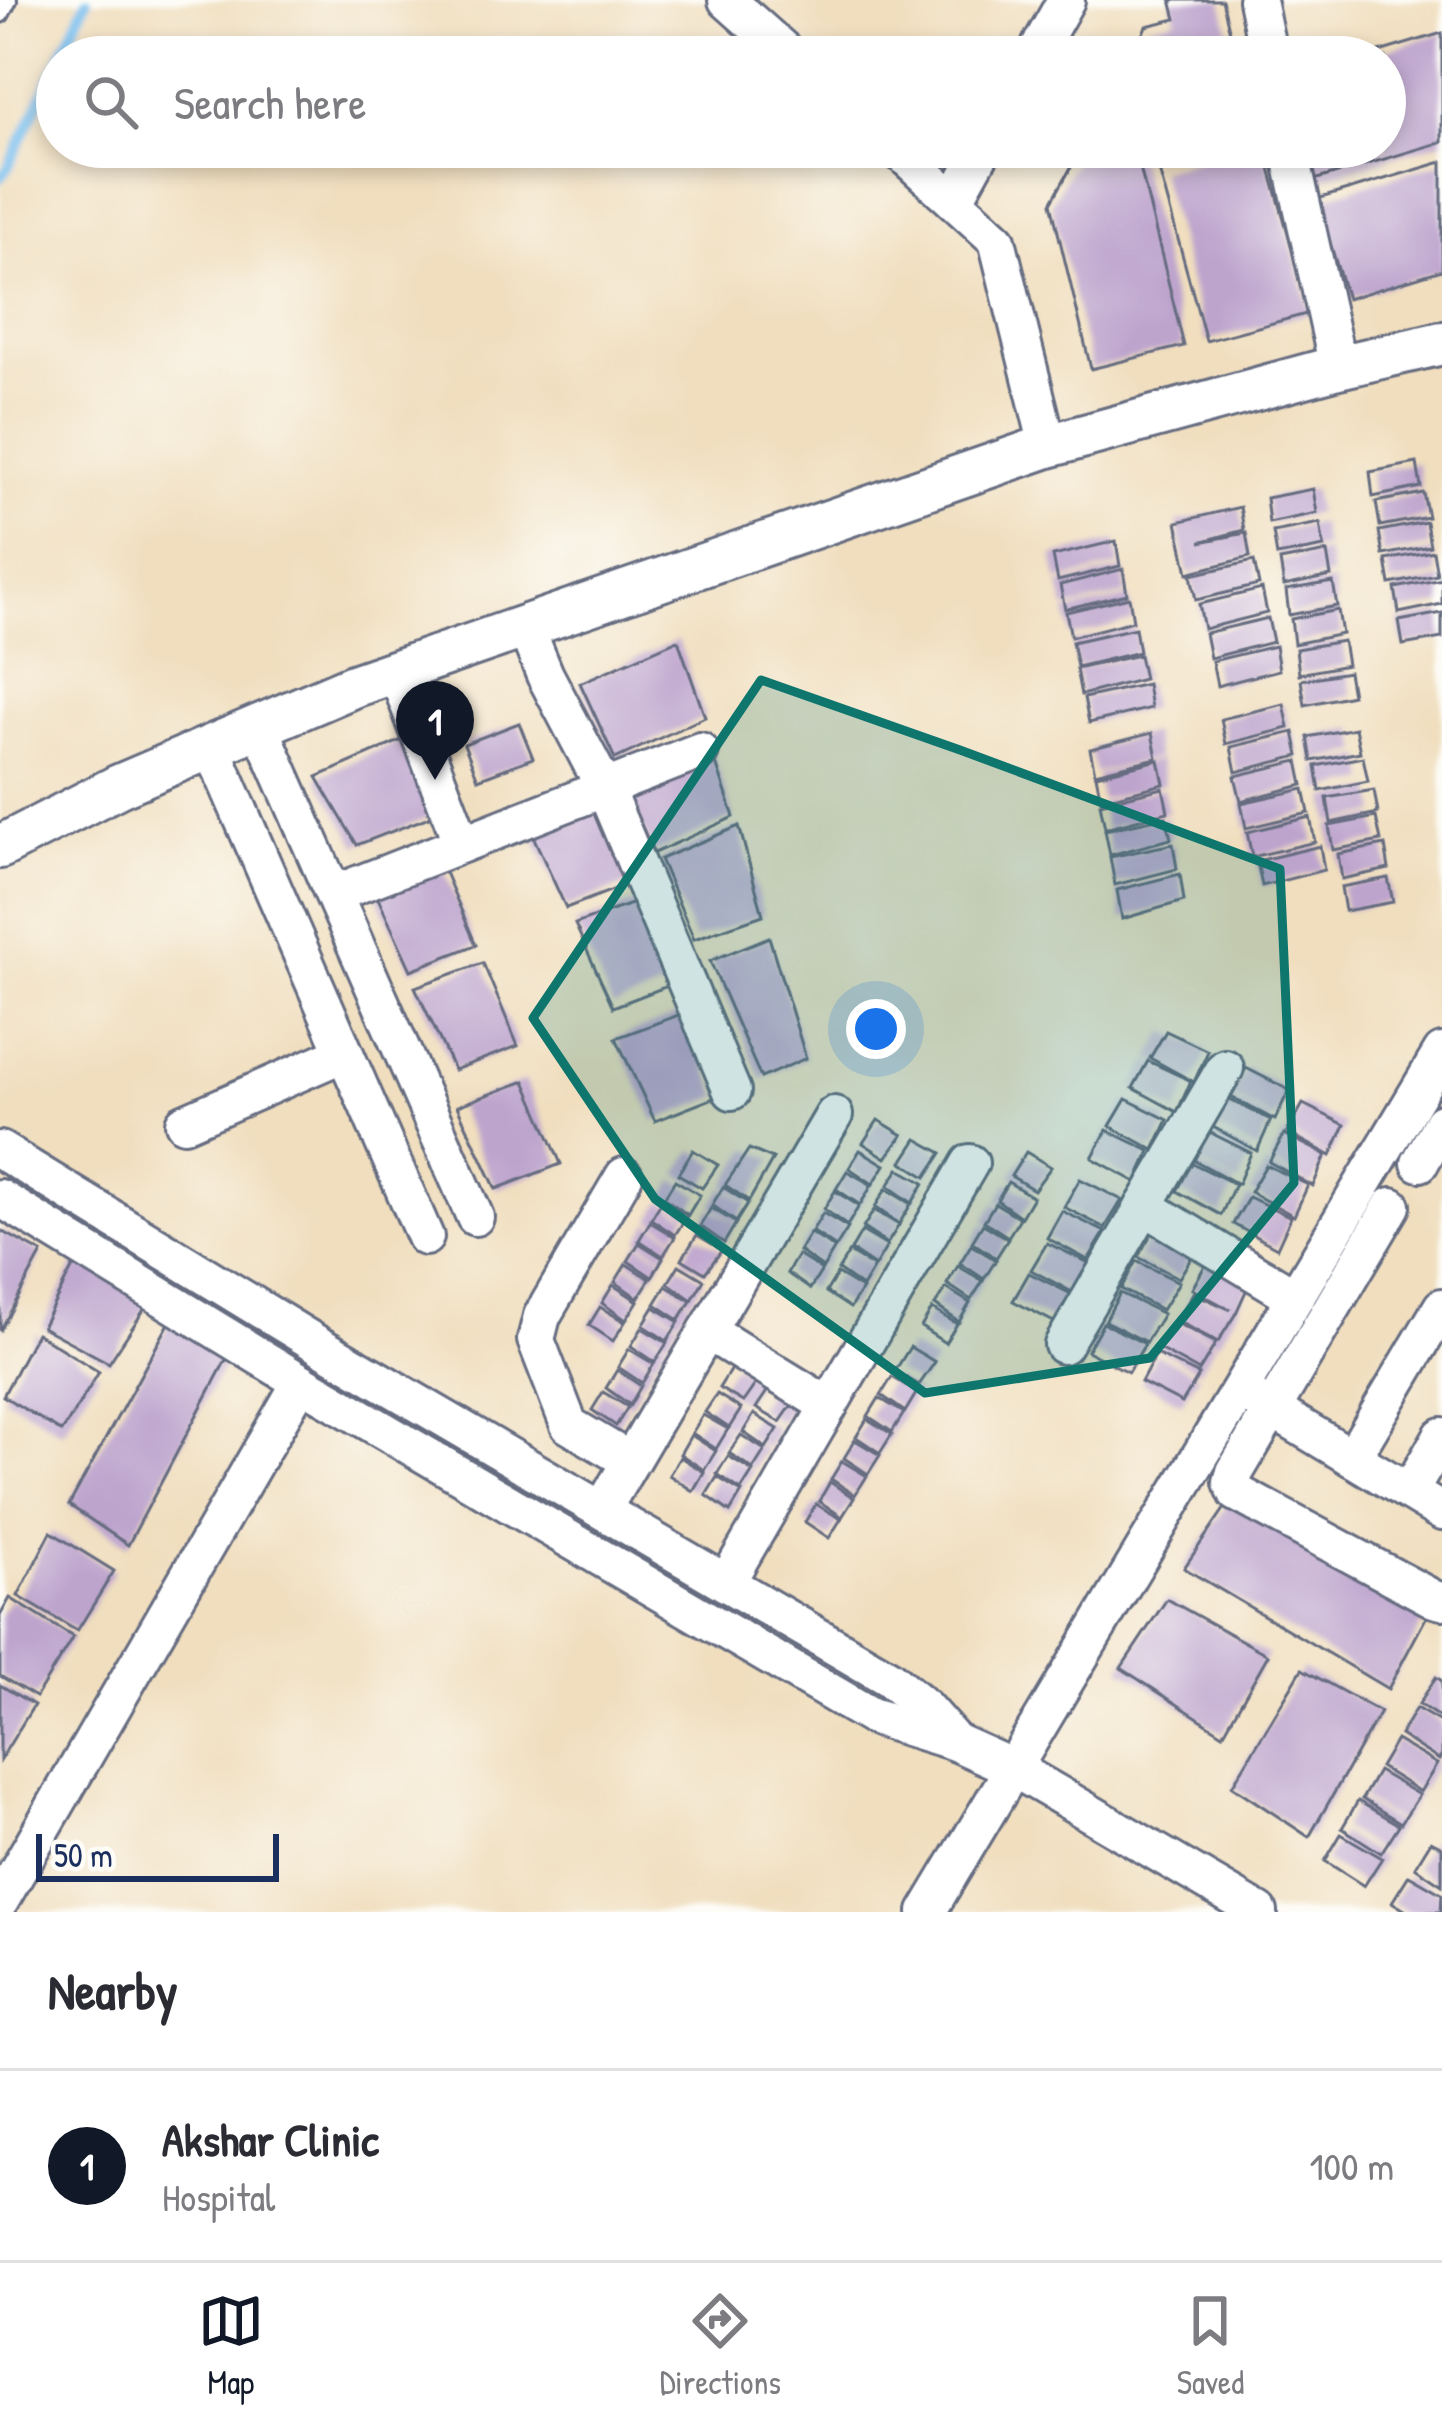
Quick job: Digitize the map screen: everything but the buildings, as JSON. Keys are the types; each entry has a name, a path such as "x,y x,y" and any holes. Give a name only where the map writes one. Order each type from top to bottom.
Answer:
{"street":[{"path":"1046,36 1066,0"},
{"path":"1257,0 1265,36"},
{"path":"746,6 772,36"},
{"path":"919,168 997,240 1048,446"},
{"path":"955,199 972,168"},
{"path":"1294,168 1338,367"},
{"path":"0,847 118,786 259,725 353,686 525,626 1048,446 1338,367 1442,344"},
{"path":"525,626 604,788 732,1090"},
{"path":"396,671 462,844"},
{"path":"259,725 475,1217"},
{"path":"211,746 425,1237"},
{"path":"334,894 700,751"},
{"path":"1442,1052 1295,1297 1255,1399 1232,1483 1237,1493 1442,1601"},
{"path":"184,1123 344,1053"},
{"path":"1063,1345 1225,1068"},
{"path":"602,1510 835,1115"},
{"path":"1420,1162 1442,1124"},
{"path":"0,1150 322,1347 889,1678 955,1742"},
{"path":"726,1582 970,1163"},
{"path":"624,1176 542,1316 536,1340 569,1425 630,1461"},
{"path":"0,1198 301,1382 872,1716 955,1742 1013,1768 1259,1912"},
{"path":"1144,1206 1295,1297"},
{"path":"927,1912 1013,1768 1255,1399 1392,1206"},
{"path":"1352,1458 1442,1307"},
{"path":"707,1331 829,1406"},
{"path":"0,1901 301,1382"},
{"path":"1255,1399 1442,1512"},
{"path":"1409,1492 1442,1436"}],"lane":[{"path":"0,13 7,0"}],"highlighted area":[{"path":"761,680 1280,869 1294,1183 1150,1358 925,1393 655,1199 533,1018"}],"waterway":[{"path":"70,36 87,0"},
{"path":"0,178 36,109"}],"place":[{"name":"Akshar Clinic","path":"435,780"}]}
